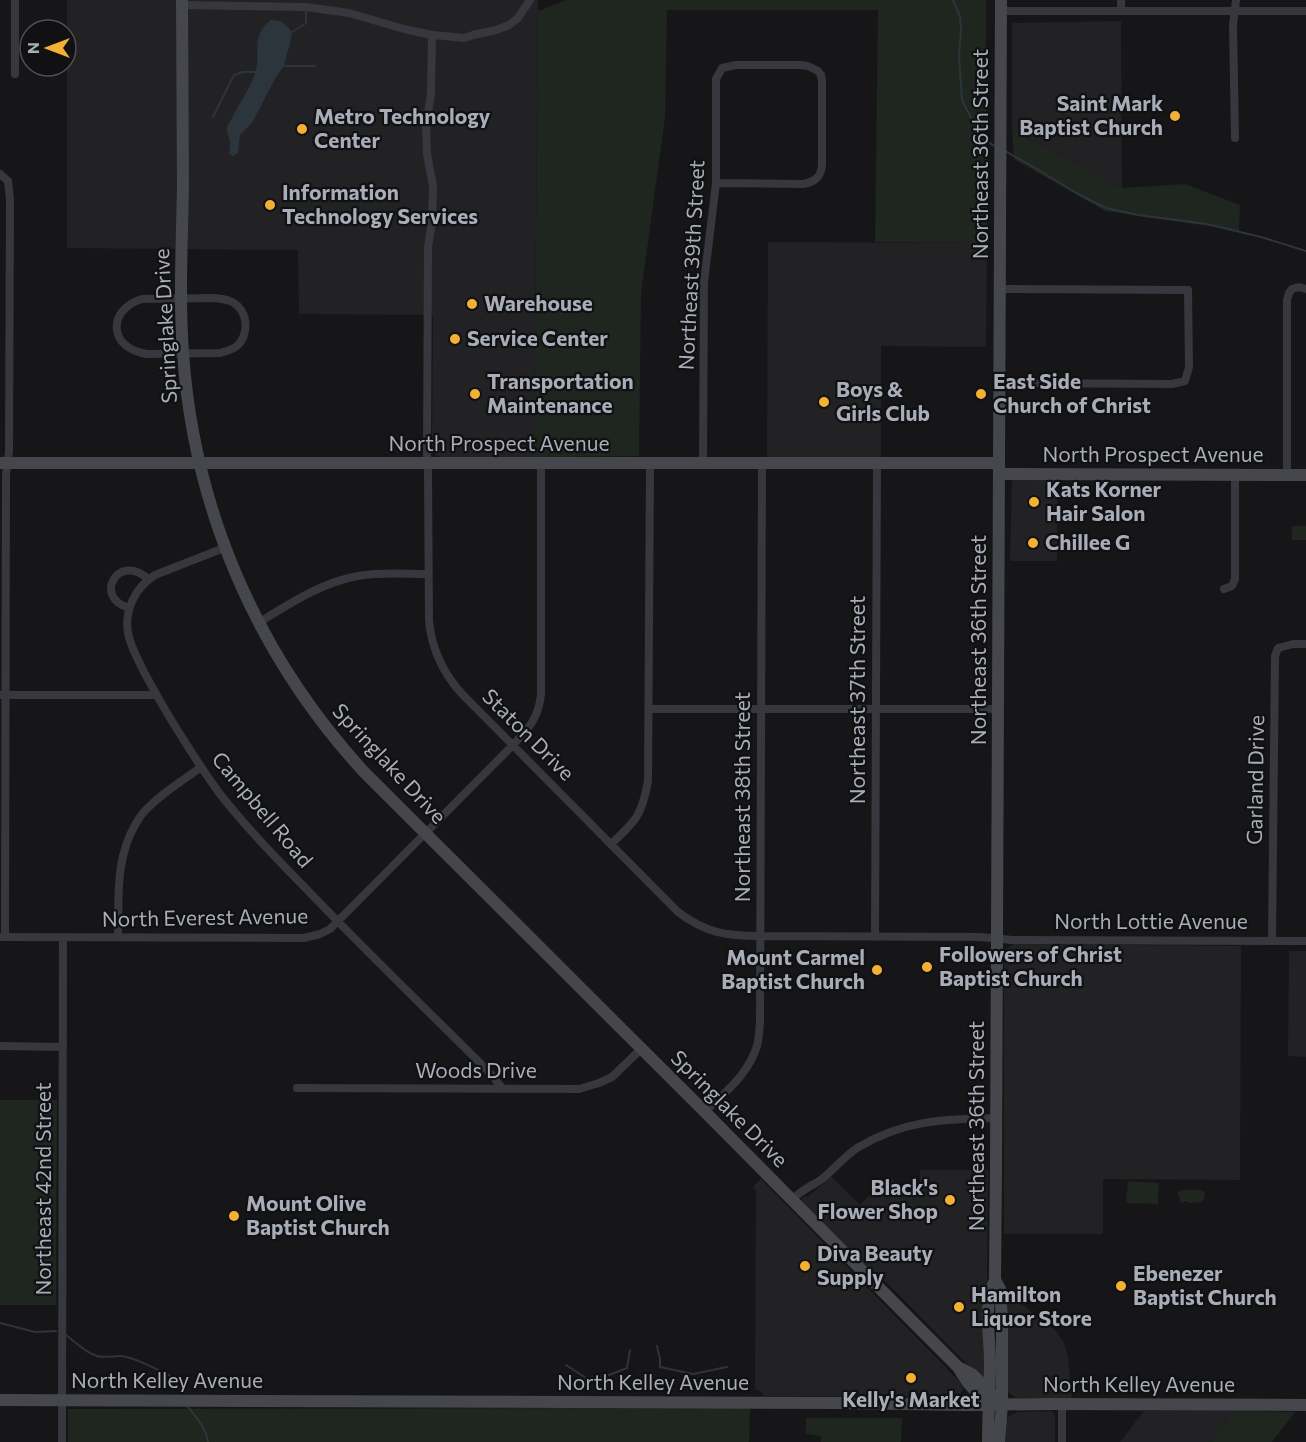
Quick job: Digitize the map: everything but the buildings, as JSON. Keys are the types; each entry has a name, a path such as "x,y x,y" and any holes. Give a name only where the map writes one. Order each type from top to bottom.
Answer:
{"street":[{"path":"15,0 15,74"},
{"path":"182,3 312,8 349,13 432,35 465,38 509,25 518,18 530,0"},
{"path":"1121,0 1121,11"},
{"path":"1235,138 1233,25 1236,0"},
{"name":"Springlake Drive","path":"182,3 181,298 183,353 191,423 209,502 224,548 258,623 275,654 332,735 365,773 958,1367 968,1383 995,1405"},
{"path":"1001,5 1121,11 1306,11"},
{"name":"Northeast 36th Street","path":"990,1392 989,1308 990,1289 995,1280 1001,5"},
{"name":"Staton Drive","path":"432,35 431,93 426,126 427,154 433,186 432,222 428,247 428,574 429,630 442,666 457,688 678,912 700,926 719,933 742,936 997,938"},
{"name":"Northeast 39th Street","path":"703,463 705,274 716,183 716,79 720,70 736,65 808,66 818,71 821,75 823,89 822,165 817,178 803,184 716,183"},
{"path":"0,174 8,181 10,199 9,441 4,463 6,485 3,937"},
{"path":"1287,475 1287,300 1289,293 1295,287 1306,289"},
{"path":"999,288 1188,290 1189,367 1185,381 1172,384 999,383"},
{"path":"142,299 226,299 235,303 241,310 246,328 243,337 231,350 220,353 183,353 147,354 126,347 119,338 118,316 132,302 142,299"},
{"name":"North Prospect Avenue","path":"4,463 877,463 1235,475 1306,475"},
{"name":"North Everest Avenue","path":"3,937 304,938 330,929 513,745 535,719 541,694 541,463"},
{"path":"611,844 638,816 645,799 648,782 650,463"},
{"name":"Northeast 38th Street","path":"705,1112 739,1079 750,1064 757,1045 760,1023 762,463"},
{"name":"Northeast 37th Street","path":"875,937 877,463"},
{"path":"1224,589 1232,586 1234,579 1235,475"},
{"path":"148,579 143,574 130,570 124,571 113,579 112,596 120,605 129,608 139,589 148,579 224,548"},
{"path":"258,623 324,586 356,576 428,574"},
{"name":"Campbell Road","path":"129,608 127,620 132,647 156,695 221,795 257,838 489,1072 503,1089"},
{"name":"Garland Drive","path":"1272,941 1275,656 1278,648 1284,645 1306,644"},
{"path":"3,695 156,695"},
{"path":"649,709 998,709"},
{"path":"118,937 120,861 128,836 141,814 201,767"},
{"name":"Northeast 42nd Street","path":"62,1442 63,937"},
{"name":"North Lottie Avenue","path":"997,938 1012,940 1306,941"},
{"path":"0,1046 63,1047"},
{"name":"Woods Drive","path":"297,1088 579,1089 612,1077 641,1049"},
{"path":"792,1200 847,1156 878,1137 908,1126 940,1120 996,1118"},
{"name":"Northeast 36th Street","path":"988,1442 995,1405 1000,1289 995,1280"},
{"name":"Springlake Drive","path":"958,1367 972,1374 990,1392 995,1405"},
{"path":"952,1405 962,1397 968,1383"},
{"name":"North Kelley Avenue","path":"0,1400 1306,1405"},
{"path":"1062,1404 1062,1442"},
{"name":"Northeast 36th Street","path":"995,1405 999,1442"}],"shaded area":[{"name":"Metro Technology Center","path":"67,0 538,0 534,457 445,459 436,455 432,446 433,315 299,314 298,250 67,248 67,78 78,78 78,18 67,18"},
{"path":"567,0 986,0 987,243 875,242 878,10 667,10 665,117 641,294 639,456 534,457 538,11"},
{"path":"271,20 283,23 292,32 290,45 284,66 252,123 240,135 238,153 233,156 229,154 230,140 227,127 253,79 257,65 260,32"},
{"path":"1121,21 1122,188 1012,129 1012,23"},
{"path":"1012,129 1122,188 1185,184 1240,205 1239,232 1105,211 1014,159"},
{"name":"Boys & Girls Club","path":"768,242 987,243 986,347 881,346 881,458 767,457"},
{"path":"1012,480 1057,480 1057,561 1010,561"},
{"path":"1292,526 1306,526 1306,540 1292,540"},
{"path":"1014,944 1241,946 1240,1180 1103,1179 1103,1234 1004,1234 1004,954 1006,949"},
{"path":"1289,951 1306,951 1306,1057 1288,1056"},
{"path":"0,1100 57,1100 56,1305 0,1305"},
{"path":"920,1170 988,1170 984,1378 981,1378 883,1279 879,1279 801,1201 804,1196 808,1197 831,1176 860,1205 889,1176 908,1195 920,1190"},
{"path":"761,1179 960,1382 963,1389 959,1396 765,1396 761,1391 755,1390 756,1190 753,1187"},
{"path":"1128,1181 1159,1183 1158,1204 1126,1203"},
{"path":"1202,1190 1205,1193 1204,1199 1202,1202 1181,1203 1177,1192"},
{"path":"1005,1303 1020,1303 1056,1331 1064,1343 1068,1357 1072,1398 1019,1398 1008,1392 1006,1388"},
{"path":"750,1408 749,1442 68,1442 68,1409"},
{"path":"1051,1411 1055,1420 1055,1442 1005,1442 1005,1423 1008,1416 1018,1412"},
{"path":"1144,1411 1233,1411 1211,1442 1120,1442"},
{"path":"1233,1411 1295,1412 1272,1442 1211,1442"},
{"path":"806,1418 902,1418 901,1442 821,1442 821,1436 806,1434"}],"waterway":[{"path":"953,0 960,16 959,55 962,100 974,124 991,144 997,147"},
{"path":"292,32 306,23 306,10"},
{"path":"284,66 315,66"},
{"path":"213,117 234,75 256,72"},
{"path":"1005,151 1106,208 1138,215 1207,224 1306,251"},
{"path":"0,1323 35,1332 56,1331"},
{"path":"66,1335 93,1355 120,1356 142,1362 180,1382 184,1393"},
{"path":"657,1346 660,1367 693,1374 727,1367"},
{"path":"566,1365 586,1378 604,1377 627,1368 630,1350"},
{"path":"188,1407 203,1427 208,1442"}],"place":[{"name":"Saint Mark Baptist Church","path":"1175,116"},
{"name":"Metro Technology Center","path":"302,129"},
{"name":"Information Technology Services","path":"270,205"},
{"name":"Warehouse","path":"472,304"},
{"name":"Service Center","path":"455,339"},
{"name":"Transportation Maintenance","path":"475,394"},
{"name":"East Side Church of Christ","path":"981,394"},
{"name":"Boys & Girls Club","path":"824,402"},
{"name":"Kats Korner Hair Salon","path":"1034,502"},
{"name":"Chillee G","path":"1033,543"},
{"name":"Followers of Christ Baptist Church","path":"927,967"},
{"name":"Mount Carmel Baptist Church","path":"877,970"},
{"name":"Black's Flower Shop","path":"950,1200"},
{"name":"Mount Olive Baptist Church","path":"234,1216"},
{"name":"Diva Beauty Supply","path":"805,1266"},
{"name":"Ebenezer Baptist Church","path":"1121,1286"},
{"name":"Hamilton Liquor Store","path":"959,1307"},
{"name":"Kelly's Market","path":"911,1378"}]}
